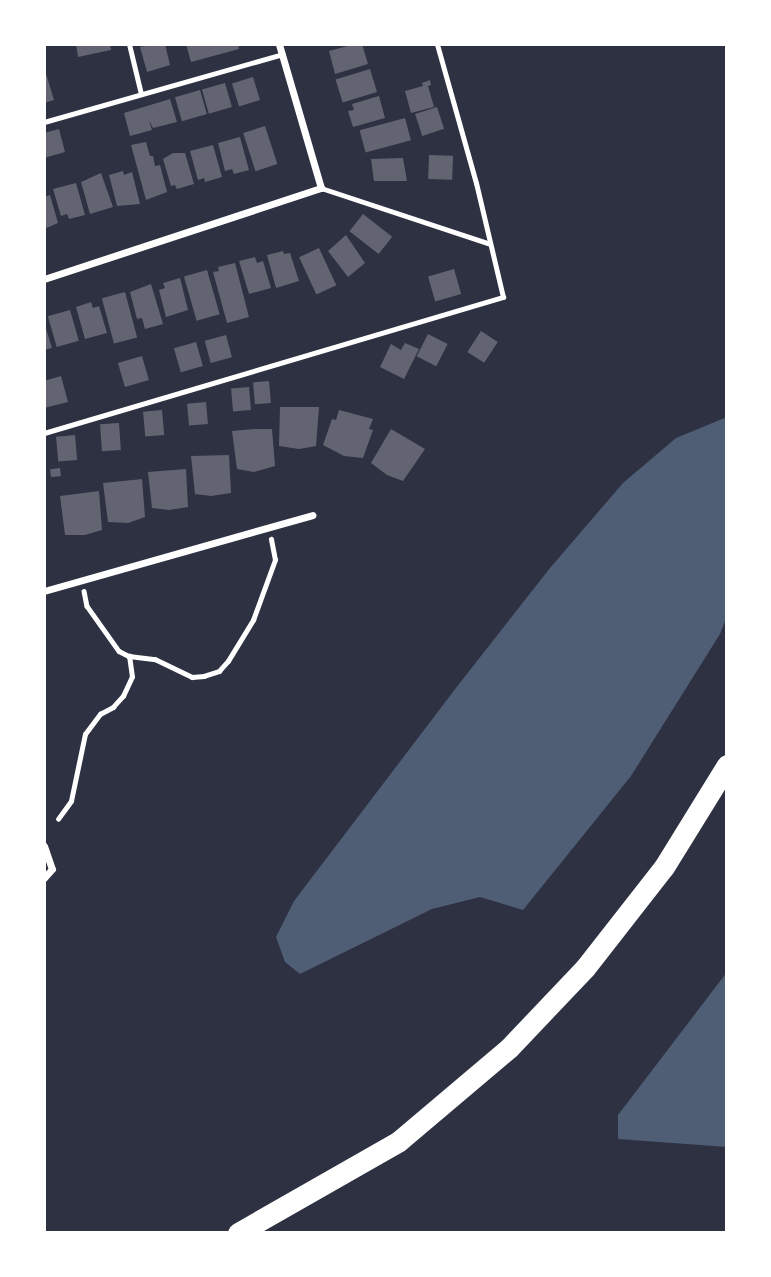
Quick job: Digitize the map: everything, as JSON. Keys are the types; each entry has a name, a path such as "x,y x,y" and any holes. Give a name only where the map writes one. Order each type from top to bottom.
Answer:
{"highway":[{"path":"238,1233 399,1141 509,1048 585,968 664,867 727,765"}],"street":[{"path":"44,279 321,188 279,44"},
{"path":"44,591 313,515"},
{"path":"44,846 52,869 44,878"}],"lane":[{"path":"129,44 141,94"},
{"path":"44,433 503,297 437,44"},
{"path":"44,122 282,54"},
{"path":"321,188 490,244"}],"path":[{"path":"81,580 87,607 111,643 129,656 155,659 192,677 219,671 240,642 269,581 275,560 269,527"},
{"path":"58,819 71,801 85,734 100,714 113,707 123,696 132,677 129,656"}],"water":[{"path":"727,417 727,616 720,634 631,776 523,910 480,897 432,909 300,974 285,962 276,937 294,901 459,684 550,568 623,483 676,438"},
{"path":"727,972 727,1147 618,1139 618,1115"}],"building":[{"path":"76,44 110,44 111,50 78,57"},
{"path":"165,44 170,65 147,72 140,47"},
{"path":"186,44 238,44 239,49 191,62"},
{"path":"362,44 368,64 335,74 329,51"},
{"path":"44,67 54,100 44,103"},
{"path":"370,69 377,92 343,102 336,80"},
{"path":"253,77 260,100 239,106 232,83"},
{"path":"430,80 431,85 428,86 434,107 411,113 405,91 423,86 422,83"},
{"path":"225,83 232,107 209,114 202,90"},
{"path":"200,90 207,114 182,121 175,97"},
{"path":"379,96 385,118 353,127 348,111 354,110 352,104"},
{"path":"170,99 177,122 153,128 149,120 152,130 130,136 124,113"},
{"path":"437,107 444,129 422,136 415,114"},
{"path":"405,118 411,140 366,152 360,130"},
{"path":"265,126 277,164 255,171 243,133"},
{"path":"59,129 65,152 44,158 44,133"},
{"path":"240,137 249,170 234,174 232,169 225,171 218,143"},
{"path":"146,142 155,166 160,165 167,192 146,200 131,145"},
{"path":"213,145 222,177 205,182 204,178 198,180 190,151"},
{"path":"173,153 185,153 194,184 177,189 175,185 171,186 163,159"},
{"path":"429,155 453,156 452,180 428,179"},
{"path":"403,158 407,181 374,181 371,159"},
{"path":"123,171 124,175 132,172 140,204 117,206 109,175"},
{"path":"101,173 113,207 90,214 81,182"},
{"path":"76,183 85,215 69,219 67,214 61,216 53,189"},
{"path":"50,195 58,223 44,229 44,197"},
{"path":"363,214 392,237 379,254 349,231"},
{"path":"346,235 365,263 348,277 328,251"},
{"path":"319,248 336,285 316,294 299,257"},
{"path":"283,251 284,254 290,253 299,281 276,288 267,255"},
{"path":"255,257 257,263 263,261 271,288 249,294 239,261"},
{"path":"235,263 249,317 227,323 213,272 219,271 218,267"},
{"path":"454,269 461,294 435,301 428,276"},
{"path":"207,270 220,314 197,321 184,277"},
{"path":"180,278 188,310 166,317 159,290 165,288 163,283"},
{"path":"151,284 163,324 145,329 142,318 137,319 130,292"},
{"path":"125,292 137,337 114,344 102,298"},
{"path":"91,302 93,308 99,306 107,333 85,339 76,307"},
{"path":"70,310 79,341 57,347 48,316"},
{"path":"44,322 52,348 44,350"},
{"path":"481,331 498,342 484,363 467,352"},
{"path":"428,334 448,344 436,366 417,356"},
{"path":"226,335 232,357 211,363 205,341"},
{"path":"196,342 203,366 181,372 174,348"},
{"path":"405,343 419,349 404,379 380,367 391,344 401,350"},
{"path":"142,356 149,380 125,387 118,363"},
{"path":"61,376 68,402 44,408 44,381"},
{"path":"269,381 271,403 255,404 253,382"},
{"path":"249,387 251,410 233,411 231,389"},
{"path":"206,402 208,424 189,426 187,404"},
{"path":"280,407 319,407 316,446 299,449 279,446"},
{"path":"162,410 164,435 145,437 143,412"},
{"path":"339,410 373,419 369,429 373,430 363,458 344,456 323,445 332,419 336,420"},
{"path":"119,423 121,450 102,451 100,424"},
{"path":"272,429 275,466 254,472 237,469 232,431"},
{"path":"391,429 425,449 403,481 387,475 371,463"},
{"path":"75,435 77,460 58,462 56,437"},
{"path":"229,455 231,493 211,496 195,494 191,456"},
{"path":"60,468 61,476 51,477 50,469"},
{"path":"186,469 188,507 169,510 152,508 148,472"},
{"path":"142,479 145,517 128,523 108,522 103,483"},
{"path":"99,491 102,530 85,535 65,535 60,496"}]}
